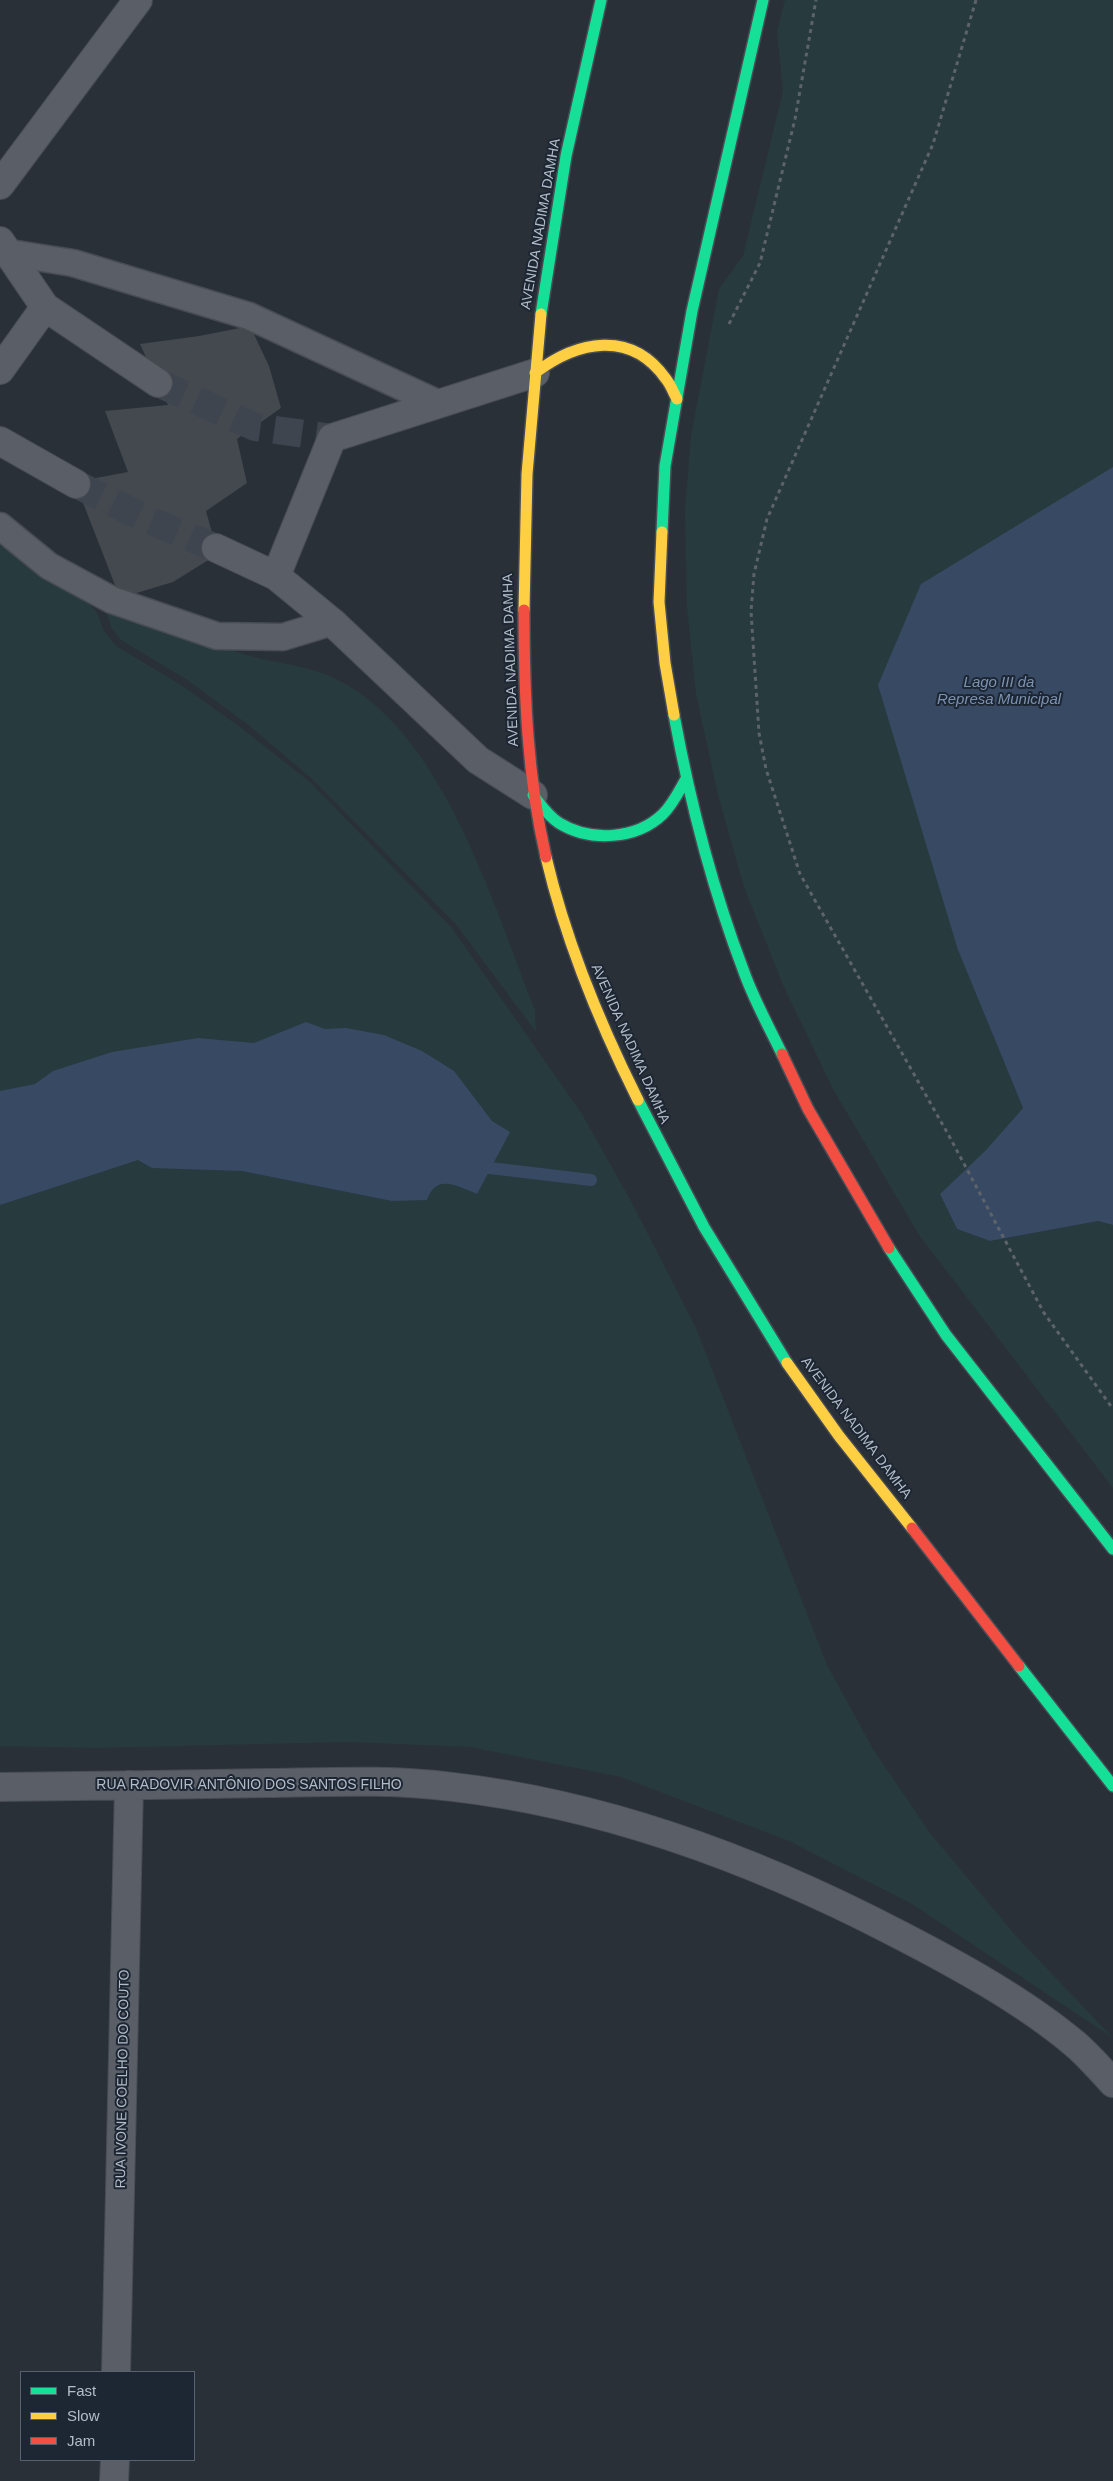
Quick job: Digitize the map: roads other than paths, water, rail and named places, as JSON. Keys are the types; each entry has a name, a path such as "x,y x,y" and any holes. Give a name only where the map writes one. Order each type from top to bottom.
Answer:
{"main road":[{"name":"AVENIDA NADIMA DAMHA","path":"601,0 583,69 544,283 523,518 522,568 526,707 533,795 558,904 578,964 601,1023 672,1170 741,1290 816,1405 1113,1786"},
{"path":"763,0 692,311 665,466 659,602 665,663 686,779 704,852 744,973 808,1109 882,1237 946,1335 1113,1549"},
{"path":"535,373 550,359 568,350 588,345 608,344 631,350 650,362 666,378 676,399"},
{"path":"533,795 559,823 586,834 614,836 637,830 657,819 673,802 686,779"}],"street":[{"path":"0,185 138,0"},
{"path":"5,247 45,307 158,383"},
{"path":"0,370 45,307"},
{"path":"276,576 332,438 535,373"},
{"path":"0,441 76,484"},
{"path":"216,548 276,576 332,622 478,760 533,795"},
{"name":"RUA RADOVIR ANTÔNIO DOS SANTOS FILHO","path":"0,1788 362,1782 451,1786 535,1799 657,1832 752,1864 842,1905 949,1960 1025,2009 1076,2045 1113,2083"},
{"name":"RUA IVONE COELHO DO COUTO","path":"116,2371 129,1785"},
{"path":"114,2481 115,2461"}],"lane":[{"path":"5,247 73,263 249,316 437,403"},
{"path":"0,526 49,566 112,600 217,636 283,637 332,622"}],"water":[{"name":"Lago III da Represa Municipal","path":"1113,467 1113,1225 1098,1221 990,1241 957,1229 940,1194 986,1150 1023,1108 958,950 878,685 921,584"},
{"path":"306,1022 325,1029 346,1028 384,1035 422,1051 454,1071 492,1121 510,1132 477,1194 455,1185 442,1184 431,1192 427,1200 392,1201 242,1171 152,1168 138,1160 0,1205 0,1091 35,1084 53,1071 112,1052 198,1038 254,1043"}],"waterway":[{"path":"475,1163 490,1168 591,1180"}],"tunnel":[{"path":"158,383 255,427 332,438"},
{"path":"76,484 144,518 216,548"}]}
